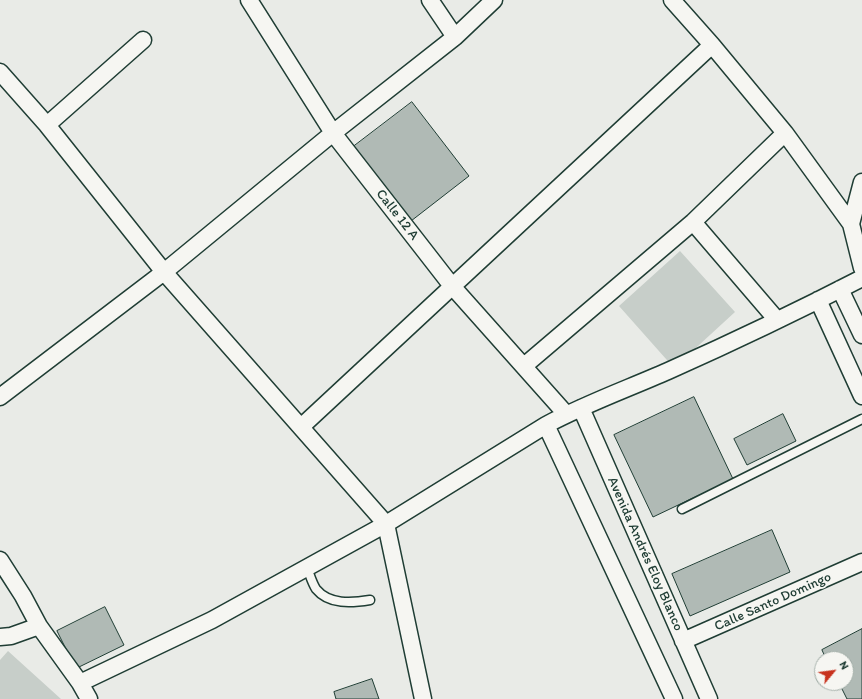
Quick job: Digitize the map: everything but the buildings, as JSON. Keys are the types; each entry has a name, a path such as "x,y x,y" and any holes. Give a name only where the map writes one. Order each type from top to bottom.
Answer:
{"street":[{"name":"Calle 12 A","path":"249,0 333,133 452,286 524,366 574,411"},
{"path":"430,0 455,37"},
{"path":"0,397 164,272 333,133 455,37 494,0"},
{"path":"672,0 712,45 785,133 851,224 862,268"},
{"path":"47,125 143,40"},
{"path":"301,427 712,45"},
{"path":"0,72 47,125 164,272 386,524 423,699"},
{"path":"524,366 693,222 785,133"},
{"path":"851,224 862,182"},
{"path":"693,222 777,320"},
{"path":"80,683 212,620 386,524 546,425 574,411 668,371 862,278"},
{"path":"840,289 862,335"},
{"path":"818,300 862,396"},
{"name":"Avenida Andrés Eloy Blanco","path":"574,411 709,699"},
{"path":"546,425 674,699"},
{"path":"0,560 23,596 39,626 80,683 89,699"},
{"name":"Calle Santo Domingo","path":"683,641 862,562"},
{"path":"0,637 11,636 39,626"}],"lane":[{"path":"682,509 862,419"},
{"path":"306,568 317,589 330,600 353,603 370,600"}],"shaded area":[{"path":"680,251 735,312 674,368 619,306"},
{"path":"8,651 61,699 0,699 0,660"}]}
